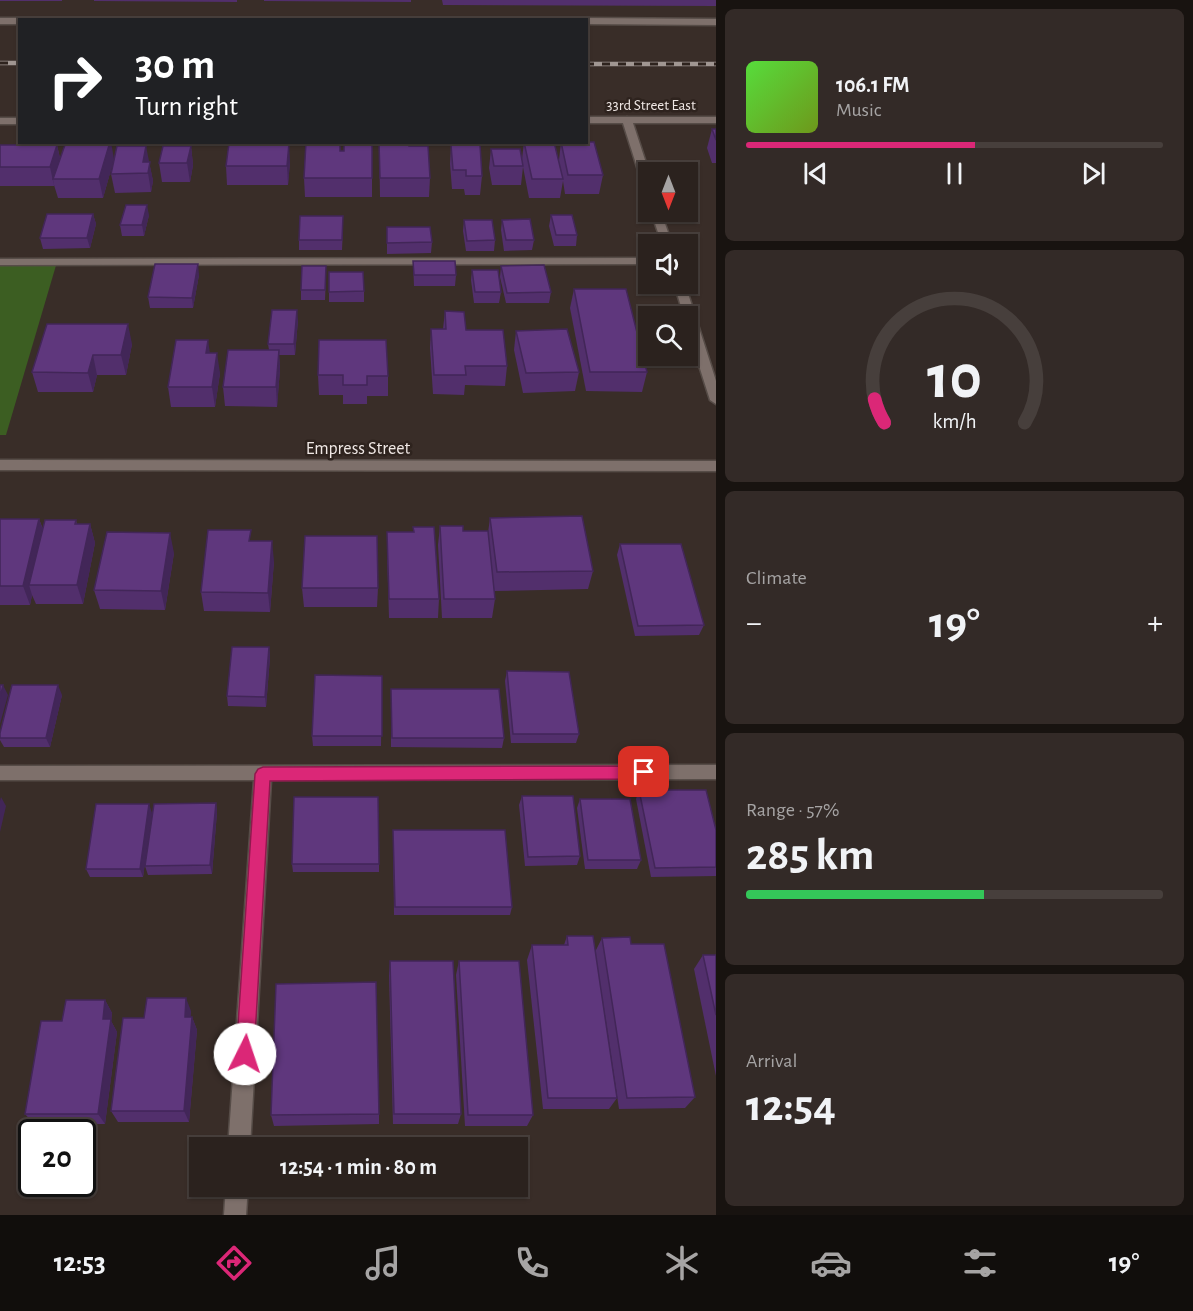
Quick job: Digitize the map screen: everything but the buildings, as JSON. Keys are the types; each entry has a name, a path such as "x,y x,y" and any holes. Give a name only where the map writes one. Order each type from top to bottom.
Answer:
{"street":[{"path":"0,21 18,21"},
{"path":"588,21 716,22"},
{"name":"33rd Street East","path":"588,120 716,120"},
{"path":"627,120 640,162"},
{"path":"0,121 18,121"},
{"path":"0,262 638,261"},
{"path":"682,294 716,400"},
{"name":"Empress Street","path":"0,465 716,466"},
{"path":"0,773 716,772"},
{"path":"240,1137 263,774"},
{"path":"235,1215 236,1197"}],"green space":[{"path":"0,262 57,262 6,435 0,435"}],"railway":[{"path":"0,63 18,63"},
{"path":"588,64 716,64"}],"route":[{"path":"245,1054 263,774 644,772"}]}
